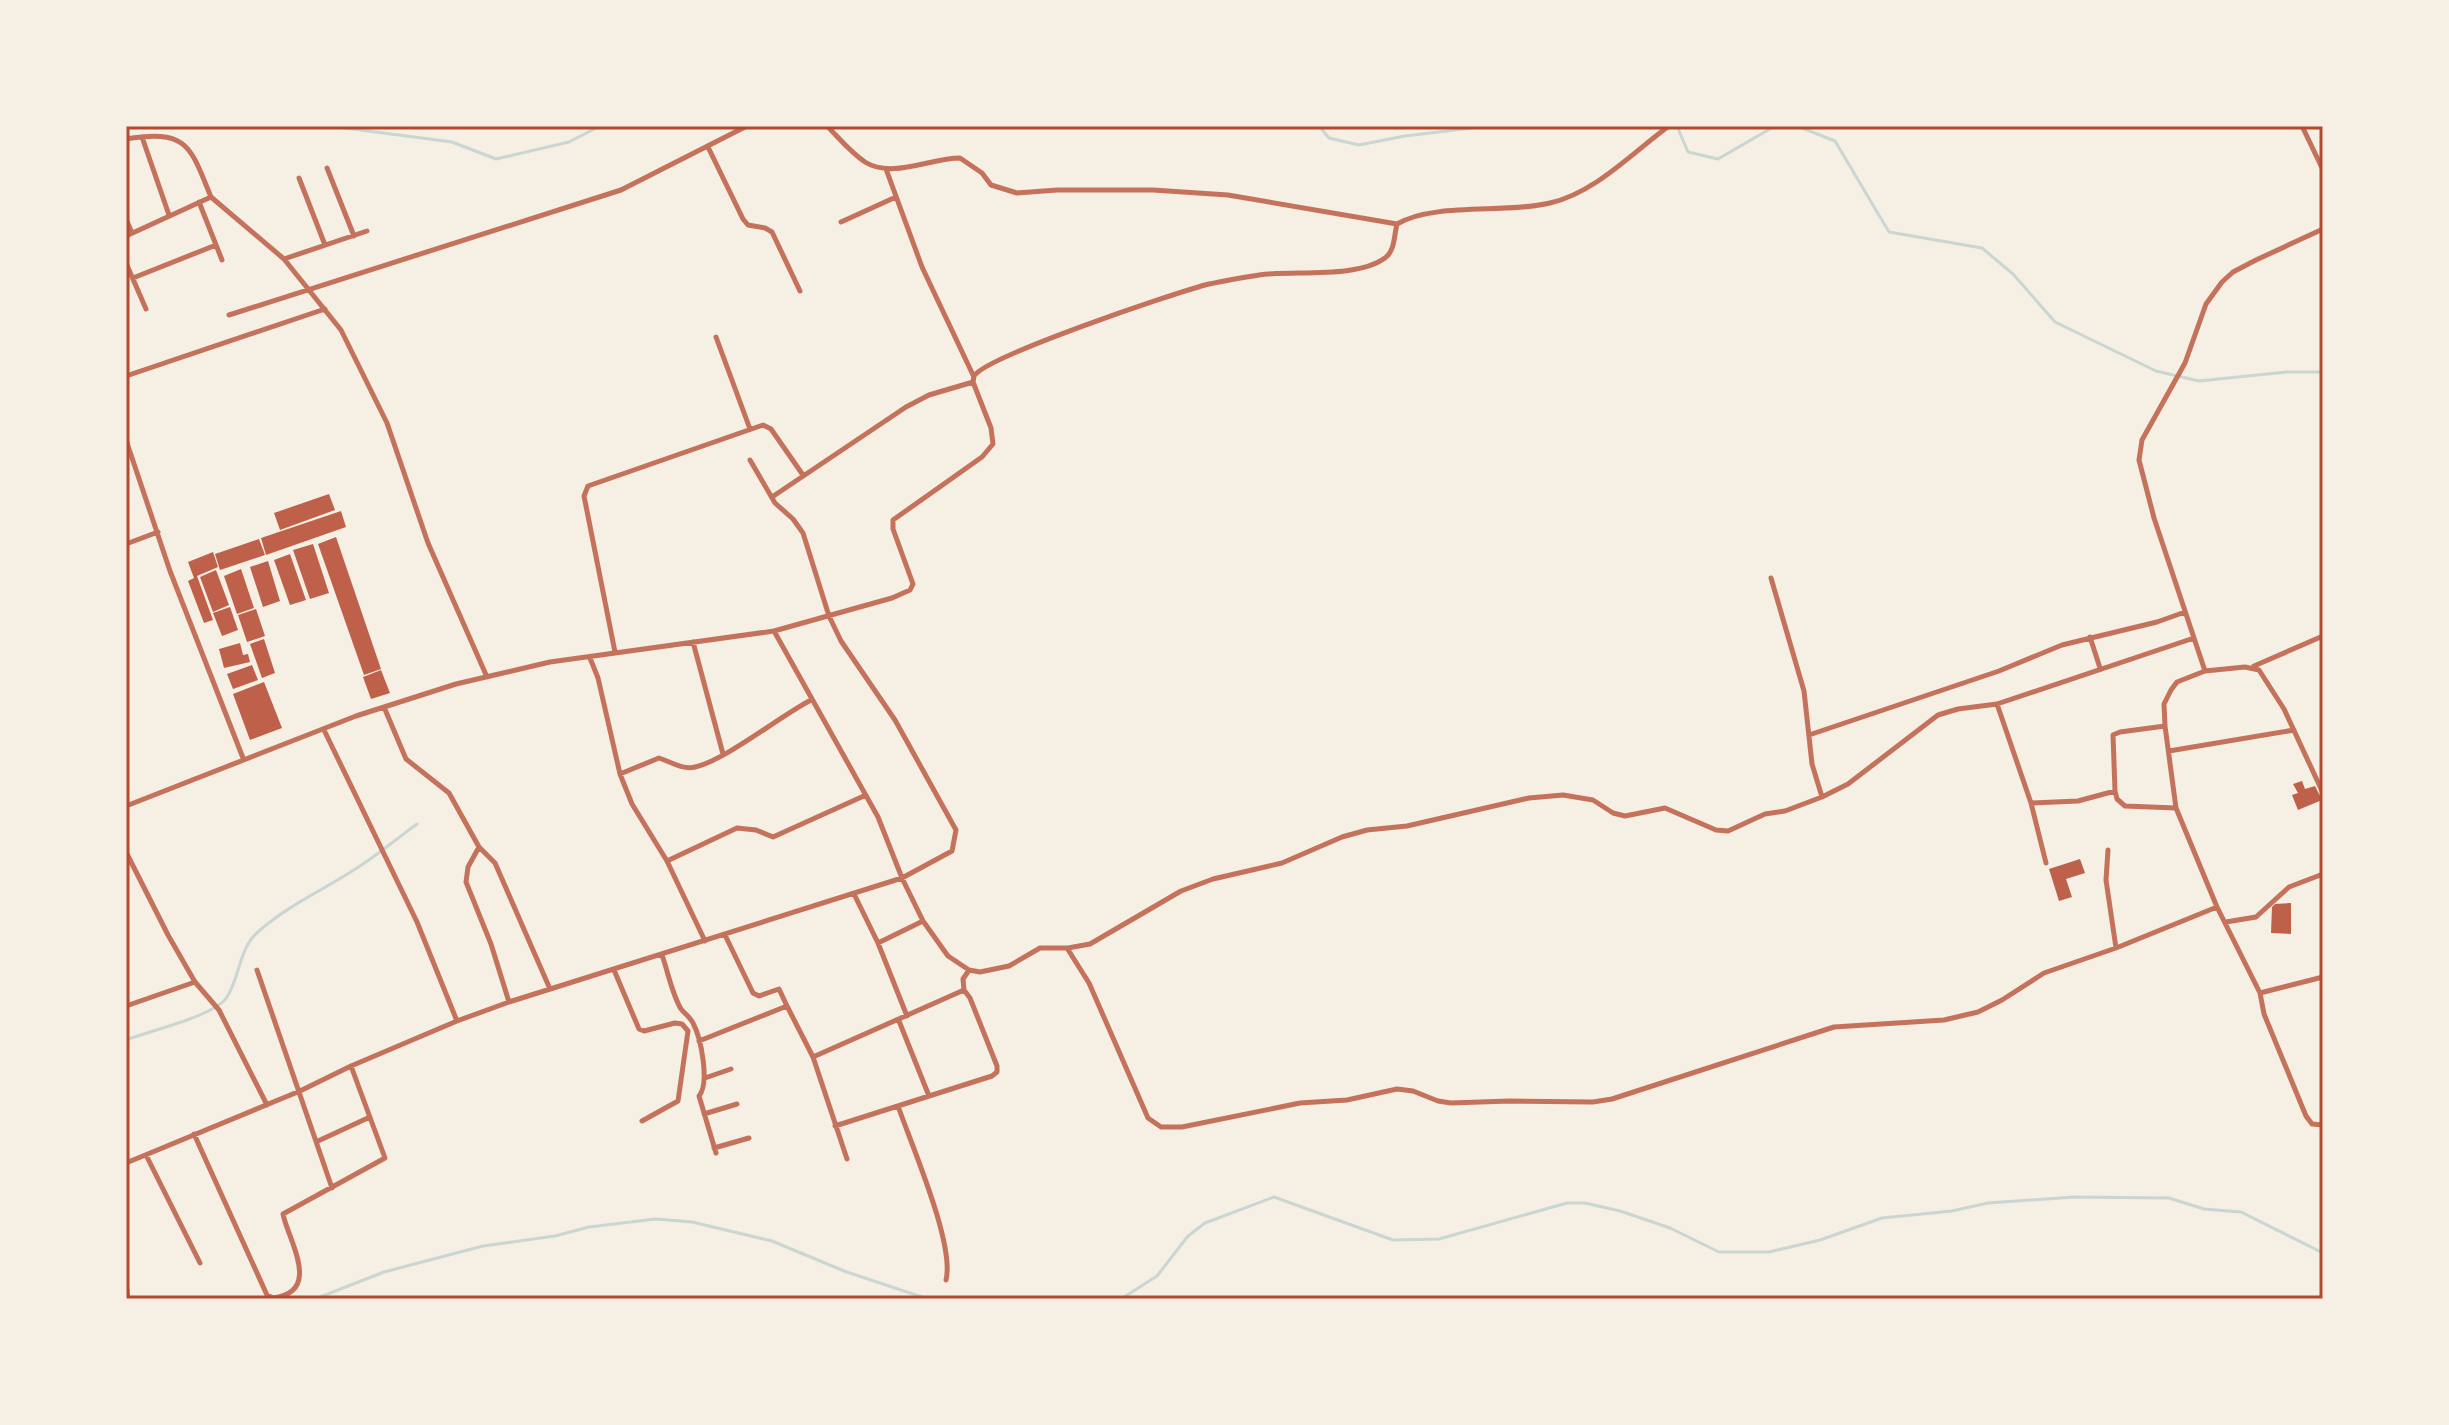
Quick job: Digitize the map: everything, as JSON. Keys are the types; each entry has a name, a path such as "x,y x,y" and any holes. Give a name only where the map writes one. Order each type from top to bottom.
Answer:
{"street":[{"path":"229,315 621,190 747,126"},
{"path":"827,126 853,154 868,164 886,169 960,158 982,173 991,185 1017,193 1153,190 1228,195 1397,224 1436,214 1553,203 1591,184 1641,150 1667,127"},
{"path":"2302,126 2323,170"},
{"path":"142,136 169,215"},
{"path":"126,139 142,136 185,144 211,197 284,259 341,330 387,423 428,543 487,677"},
{"path":"708,147 743,219 748,225 772,232 800,291"},
{"path":"327,168 354,236"},
{"path":"126,806 243,758 384,707 487,677 550,662 774,631 892,598 912,588 913,580 893,529 893,520 982,457 993,444 991,428 974,379 922,267 886,169"},
{"path":"299,178 325,245"},
{"path":"126,219 129,235 211,197"},
{"path":"841,222 896,197"},
{"path":"199,202 222,260"},
{"path":"772,497 906,407 974,379 984,366 1049,339 1205,285 1261,274 1348,269 1376,262 1391,251 1397,224"},
{"path":"2205,671 2154,518 2139,460 2146,431 2180,373 2206,304 2222,282 2233,272 2323,229"},
{"path":"284,259 367,231"},
{"path":"133,278 216,245"},
{"path":"126,263 146,309"},
{"path":"126,376 325,309"},
{"path":"716,337 750,429"},
{"path":"615,652 584,492 591,484 750,429 768,426 803,475"},
{"path":"126,440 170,571 243,758"},
{"path":"126,1163 300,1091 457,1021 902,878 952,851 956,830 895,720 841,641 829,616 803,533 772,497 750,460"},
{"path":"126,544 158,532"},
{"path":"1771,578 1804,691 1812,764 1822,797"},
{"path":"1809,735 1928,696 2062,645 2132,629 2185,612"},
{"path":"774,631 878,817 923,921 948,956 969,970 980,972 1009,966 1040,948 1090,944 1181,891 1213,879 1282,863 1342,837 1367,830 1407,826 1529,798 1563,795 1593,800 1613,813 1625,816 1665,808 1716,830 1728,831 1765,814 1785,811 1822,797 1848,784 1938,715 1997,704 2194,638"},
{"path":"2323,636 2253,666 2205,671 2177,682 2164,704 2176,808 2188,843 2260,993 2264,1014 2306,1116 2312,1124 2323,1125"},
{"path":"2090,637 2100,668"},
{"path":"693,642 723,754"},
{"path":"590,658 598,678 620,774 632,804 667,861 705,941"},
{"path":"2253,666 2268,681 2323,793"},
{"path":"620,774 659,758 683,768 696,767 811,700"},
{"path":"1997,704 2031,803 2046,863"},
{"path":"384,707 406,759 449,793 479,847 495,863 550,989"},
{"path":"2165,726 2113,735 2115,791 2117,799 2125,806 2176,808"},
{"path":"324,730 417,922 457,1021"},
{"path":"2169,751 2294,730"},
{"path":"2031,803 2078,801 2115,791"},
{"path":"667,861 737,828 756,830 773,837 866,795"},
{"path":"479,847 468,867 466,882 491,944 509,1002"},
{"path":"2108,850 2106,880 2116,948"},
{"path":"126,852 195,982 219,1010 267,1105"},
{"path":"2226,922 2256,917 2289,887 2323,874"},
{"path":"854,894 878,943 907,1016"},
{"path":"1067,948 1089,983 1148,1118 1161,1127 1171,1128 1300,1103 1347,1100 1397,1089 1451,1103 1593,1102 1612,1099 1834,1027 1944,1020 1978,1012 2044,973 2217,907"},
{"path":"878,943 923,921"},
{"path":"725,935 753,993 759,996 779,989 813,1057 847,1159"},
{"path":"662,955 681,1009 693,1021 699,1041 705,1078 704,1091 699,1096 715,1150 749,1138"},
{"path":"257,970 332,1188"},
{"path":"614,970 639,1029 644,1031 675,1023 682,1024 688,1031 678,1101 642,1121"},
{"path":"835,1126 997,1072 970,998 964,990 963,979 969,970"},
{"path":"2260,993 2323,977"},
{"path":"126,1006 195,982"},
{"path":"813,1057 964,990"},
{"path":"699,1041 787,1006"},
{"path":"899,1021 929,1096"},
{"path":"194,1134 267,1295 273,1298 289,1294 300,1279 300,1268 283,1214 385,1158 351,1066"},
{"path":"705,1078 731,1069"},
{"path":"704,1114 737,1104"},
{"path":"898,1106 940,1227 948,1265 946,1280"},
{"path":"318,1141 370,1117"},
{"path":"146,1155 200,1263"},
{"path":"126,1284 128,1299"}],"building":[{"path":"329,494 335,510 280,530 274,513"},
{"path":"341,511 346,527 266,555 261,538"},
{"path":"336,537 381,669 364,675 318,544"},
{"path":"259,539 265,555 220,570 215,554"},
{"path":"313,544 329,593 310,599 293,550"},
{"path":"213,552 218,567 197,576 213,620 204,623 188,581 194,578 188,562"},
{"path":"290,554 306,600 290,605 274,560"},
{"path":"268,561 280,601 263,607 250,567"},
{"path":"241,569 254,608 237,614 224,576"},
{"path":"216,570 229,605 213,612 200,577"},
{"path":"230,607 238,630 222,636 213,613"},
{"path":"256,609 265,636 247,642 238,615"},
{"path":"264,639 275,673 262,678 250,644"},
{"path":"240,643 243,655 248,654 250,662 224,668 219,649"},
{"path":"252,665 258,680 233,689 227,674"},
{"path":"381,670 390,693 371,699 363,677"},
{"path":"264,682 282,728 250,740 233,694"},
{"path":"2302,781 2305,789 2315,786 2322,800 2298,810 2292,795 2298,793 2293,784"},
{"path":"2080,859 2085,873 2066,879 2072,897 2059,901 2049,869"},
{"path":"2291,903 2291,934 2271,933 2272,907"}],"waterway":[{"path":"330,126 452,142 496,159 569,142 600,126"},
{"path":"1319,126 1329,138 1359,145 1489,126"},
{"path":"1677,126 1688,152 1718,159 1775,126"},
{"path":"1797,126 1835,141 1889,232 1982,248 2013,274 2055,322 2156,371 2199,381 2287,372 2323,372"},
{"path":"126,1040 196,1017 220,1004 231,989 247,945 259,931 284,912 363,864 417,824"},
{"path":"1121,1299 1157,1276 1188,1236 1205,1223 1274,1197 1393,1240 1439,1239 1567,1203 1585,1203 1670,1228 1719,1252 1769,1252 1820,1240 1882,1218 1952,1211 1988,1203 2074,1197 2169,1198 2204,1209 2241,1212 2323,1253"},
{"path":"315,1299 384,1272 483,1246 555,1236 589,1227 656,1219 692,1222 772,1241 844,1271 928,1299"}]}
